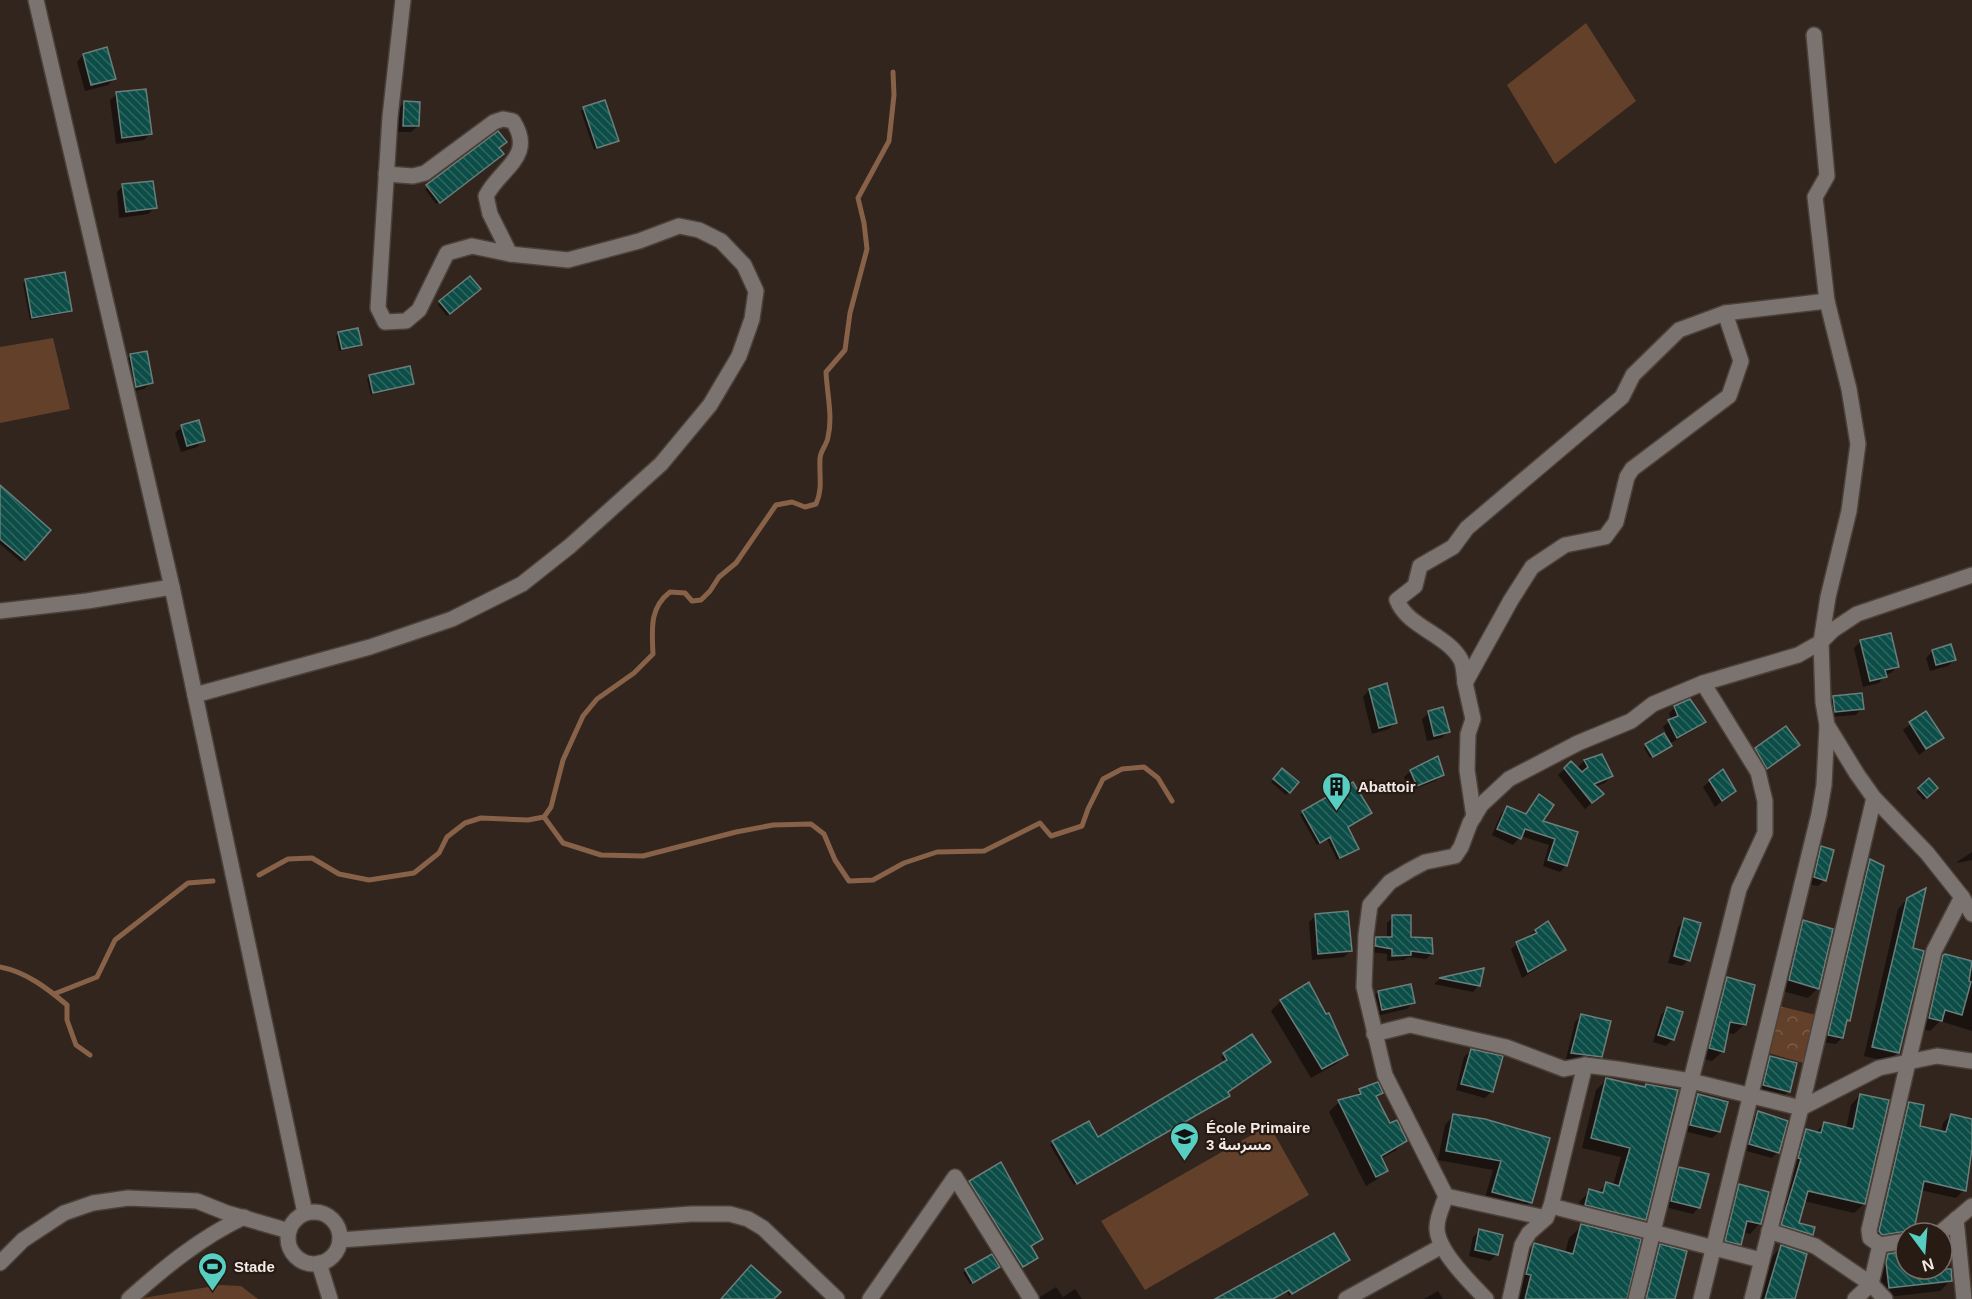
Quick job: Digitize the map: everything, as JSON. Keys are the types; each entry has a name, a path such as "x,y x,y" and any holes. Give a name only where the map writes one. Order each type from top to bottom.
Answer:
{"street":[{"path":"36,0 172,587 305,1213"},
{"path":"195,695 370,647 452,619 522,584 570,546 661,464 711,405 739,356 752,319 756,291 744,265 721,242 699,230 679,226 639,241 568,260 510,254 472,246 447,253 419,310 406,321 385,322 378,308 390,117 403,0"},
{"path":"1701,1299 1819,814 1824,785 1827,725 1822,702 1821,642 1828,597 1849,511 1858,444 1849,389 1827,301 1815,197 1827,176 1814,35"},
{"path":"386,174 412,176 425,173 494,122 503,119 513,122 519,130 522,142 519,155 492,184 486,196 490,214 510,254"},
{"path":"1474,817 1467,770 1468,734 1473,718 1461,661 1447,645 1401,611 1397,600 1415,586 1420,566 1453,547 1467,528 1622,397 1633,375 1679,330 1725,313 1827,301"},
{"path":"1466,683 1511,600 1532,567 1565,545 1605,537 1616,522 1627,477 1632,469 1729,396 1741,361 1725,313"},
{"path":"1486,1299 1464,1276 1442,1246 1436,1227 1446,1196 1385,1075 1364,987 1366,935 1370,905 1390,882 1410,870 1425,862 1455,856 1483,803 1509,779 1578,743 1631,721 1653,704 1703,683 1798,655 1821,642 1833,630 1857,614 1972,575"},
{"path":"0,611 87,601 172,587"},
{"path":"1636,1299 1739,889 1766,833 1765,801 1758,772 1703,683"},
{"path":"1827,725 1874,798 1927,854 1962,897 1972,914"},
{"path":"1752,1299 1801,1108 1874,798"},
{"path":"1894,1243 1880,1245 1870,1238 1869,1230 1934,951 1962,897"},
{"path":"1374,1034 1410,1025 1506,1047 1564,1069 1585,1065 1691,1081 1801,1108 1870,1072 1910,1061 1943,1056 1972,1062"},
{"path":"1510,1299 1522,1245 1529,1233 1548,1212 1585,1065"},
{"path":"870,1299 955,1177 1031,1299"},
{"path":"1446,1196 1653,1232 1761,1260"},
{"path":"0,1263 24,1240 64,1213 93,1203 128,1198 197,1201 227,1213 289,1231"},
{"path":"1954,1221 1972,1206"},
{"path":"305,1213 322,1213 336,1224 340,1240 333,1255 319,1263 302,1261 290,1249 289,1231 295,1220 305,1213"},
{"path":"340,1240 691,1214 730,1214 748,1218 763,1228 837,1299"},
{"path":"129,1299 183,1252 205,1237 243,1217"},
{"path":"1956,1219 1964,1299"},
{"path":"1769,1231 1815,1246 1871,1284 1885,1299"},
{"path":"1855,1299 1871,1284 1880,1245"},
{"path":"1346,1299 1442,1246"},
{"path":"319,1263 330,1299"}],"green space":[{"path":"1586,23 1636,101 1555,164 1507,85"},
{"path":"53,338 70,409 0,423 0,347"},
{"path":"1775,1005 1820,1016 1807,1064 1765,1052"},
{"path":"1269,1125 1309,1195 1145,1290 1101,1221"},
{"name":"Stade","path":"220,1285 241,1286 258,1299 137,1299"}],"building":[{"path":"107,47 116,79 91,85 83,54"},
{"path":"146,89 152,134 122,138 116,92"},
{"path":"605,100 619,141 597,148 583,107"},
{"path":"404,101 420,102 419,126 403,126"},
{"path":"498,131 507,142 499,148 504,154 440,203 426,185"},
{"path":"153,181 157,208 126,212 122,184"},
{"path":"65,272 72,311 32,318 25,279"},
{"path":"470,276 481,289 450,314 439,301"},
{"path":"358,328 362,345 342,349 338,332"},
{"path":"147,351 153,383 136,387 130,354"},
{"path":"410,366 414,384 373,393 369,375"},
{"path":"199,420 205,441 187,446 181,425"},
{"path":"0,485 51,530 25,560 0,539"},
{"path":"1891,633 1899,667 1885,670 1887,677 1870,681 1860,640"},
{"path":"1951,644 1956,660 1936,665 1932,650"},
{"path":"1387,683 1397,723 1379,728 1369,689"},
{"path":"1862,693 1864,709 1835,712 1833,696"},
{"path":"1690,699 1706,722 1677,738 1668,720 1678,716 1674,706"},
{"path":"1443,707 1450,732 1434,736 1428,711"},
{"path":"1926,711 1944,738 1926,749 1909,722"},
{"path":"1786,726 1800,745 1767,769 1755,748"},
{"path":"1664,733 1672,746 1653,757 1645,744"},
{"path":"1602,754 1613,776 1594,784 1604,794 1592,803 1564,768 1571,761 1582,772 1588,767 1584,760"},
{"path":"1438,756 1444,775 1417,786 1410,770"},
{"path":"1282,768 1299,782 1290,793 1273,779"},
{"path":"1723,769 1736,791 1722,801 1709,780"},
{"path":"1929,778 1938,788 1927,798 1918,788"},
{"name":"Abattoir","path":"1353,782 1372,813 1348,827 1359,849 1340,858 1330,837 1320,843 1302,811"},
{"path":"1539,794 1554,805 1543,821 1578,832 1567,866 1548,860 1555,839 1525,829 1521,839 1497,829 1507,806 1526,814"},
{"path":"1821,846 1834,850 1826,881 1814,877"},
{"path":"1870,859 1884,866 1850,1021 1847,1020 1843,1038 1828,1035"},
{"path":"1926,888 1913,948 1924,951 1899,1053 1872,1047 1907,898"},
{"path":"1348,911 1352,951 1318,954 1315,914"},
{"path":"1392,915 1411,915 1411,937 1432,938 1433,954 1411,951 1411,955 1392,956 1392,949 1375,946 1376,937 1392,937"},
{"path":"1684,918 1701,923 1690,961 1674,956"},
{"path":"1803,920 1833,929 1819,989 1789,980"},
{"path":"1548,921 1566,950 1528,972 1516,942 1537,933 1535,930"},
{"path":"1945,954 1972,961 1969,981 1971,982 1962,1015 1945,1010 1942,1021 1929,1018"},
{"path":"1484,968 1480,986 1439,978"},
{"path":"1727,977 1755,985 1746,1025 1730,1022 1724,1052 1709,1048"},
{"path":"1309,982 1326,1014 1329,1013 1348,1055 1322,1069 1280,1000"},
{"path":"1411,984 1415,1003 1382,1010 1378,991"},
{"path":"1667,1007 1683,1012 1674,1040 1658,1035"},
{"path":"1581,1014 1611,1021 1602,1057 1571,1053"},
{"path":"1252,1034 1271,1062 1228,1092 1230,1096 1077,1184 1052,1141 1089,1121 1098,1137 1227,1060 1223,1053"},
{"path":"1471,1049 1503,1056 1493,1092 1461,1084"},
{"path":"1770,1056 1797,1063 1790,1092 1763,1085"},
{"path":"1606,1078 1645,1087 1646,1084 1678,1090 1646,1220 1585,1205 1589,1189 1603,1193 1606,1182 1619,1186 1630,1148 1591,1138"},
{"path":"1378,1082 1383,1093 1376,1096 1390,1123 1397,1120 1407,1141 1381,1156 1388,1171 1376,1177 1338,1100 1361,1094 1359,1089"},
{"path":"1698,1094 1728,1102 1720,1132 1690,1125"},
{"path":"1860,1094 1889,1100 1865,1204 1808,1191 1799,1223 1815,1227 1813,1235 1781,1225 1801,1159 1798,1158 1806,1129 1821,1133 1824,1122 1853,1129"},
{"path":"1909,1102 1924,1105 1920,1126 1946,1132 1951,1114 1972,1119 1972,1149 1966,1191 1924,1181 1916,1221 1894,1221 1894,1233 1882,1235 1879,1231"},
{"path":"1758,1111 1788,1121 1779,1153 1749,1144"},
{"path":"1453,1114 1485,1119 1550,1138 1532,1203 1492,1192 1501,1161 1446,1151"},
{"path":"1001,1162 1043,1239 1031,1246 1038,1258 1023,1267 969,1181"},
{"path":"1679,1167 1709,1174 1700,1208 1671,1201"},
{"path":"1739,1184 1769,1192 1761,1224 1747,1221 1741,1245 1725,1241"},
{"path":"1581,1224 1641,1239 1627,1299 1525,1299 1531,1275 1526,1274 1534,1243 1573,1254"},
{"path":"1479,1229 1503,1235 1498,1255 1475,1250"},
{"path":"1334,1233 1350,1260 1292,1294 1289,1290 1273,1299 1215,1299"},
{"path":"1660,1244 1687,1251 1675,1299 1646,1299"},
{"path":"1781,1245 1807,1254 1795,1299 1765,1299"},
{"path":"1894,1253 1894,1281 1952,1281 1889,1288 1886,1262 1888,1254"},
{"path":"992,1254 1000,1267 973,1283 965,1269"},
{"path":"751,1265 781,1292 774,1299 721,1299"}],"waterway":[{"path":"259,875 288,859 312,858 339,874 369,880 414,873 439,853 447,837 465,823 481,818 528,820 544,817 551,807 563,760 583,716 597,699 634,673 653,654 653,620 663,598 670,592 685,593 692,601 701,600 719,577 736,563 776,505 792,502 805,507 816,504 820,487 820,456 829,429 830,413 826,372 845,350 850,313 867,249 858,198 889,141 894,95 893,72"},
{"path":"544,817 563,843 601,855 643,856 736,832 773,825 811,824 824,834 835,860 849,881 873,880 904,863 937,852 984,851 1040,823 1051,836 1082,826 1103,779 1122,769 1144,767 1158,778 1172,801"},
{"path":"54,994 97,977 115,940 188,883 213,881"},
{"path":"0,967 36,981 67,1005 67,1020 76,1045 90,1055"}],"place":[{"name":"Abattoir","path":"1337,812"},
{"name":"École Primaire 3 مسرسة","path":"1185,1162"},
{"name":"Stade","path":"213,1292"}]}
